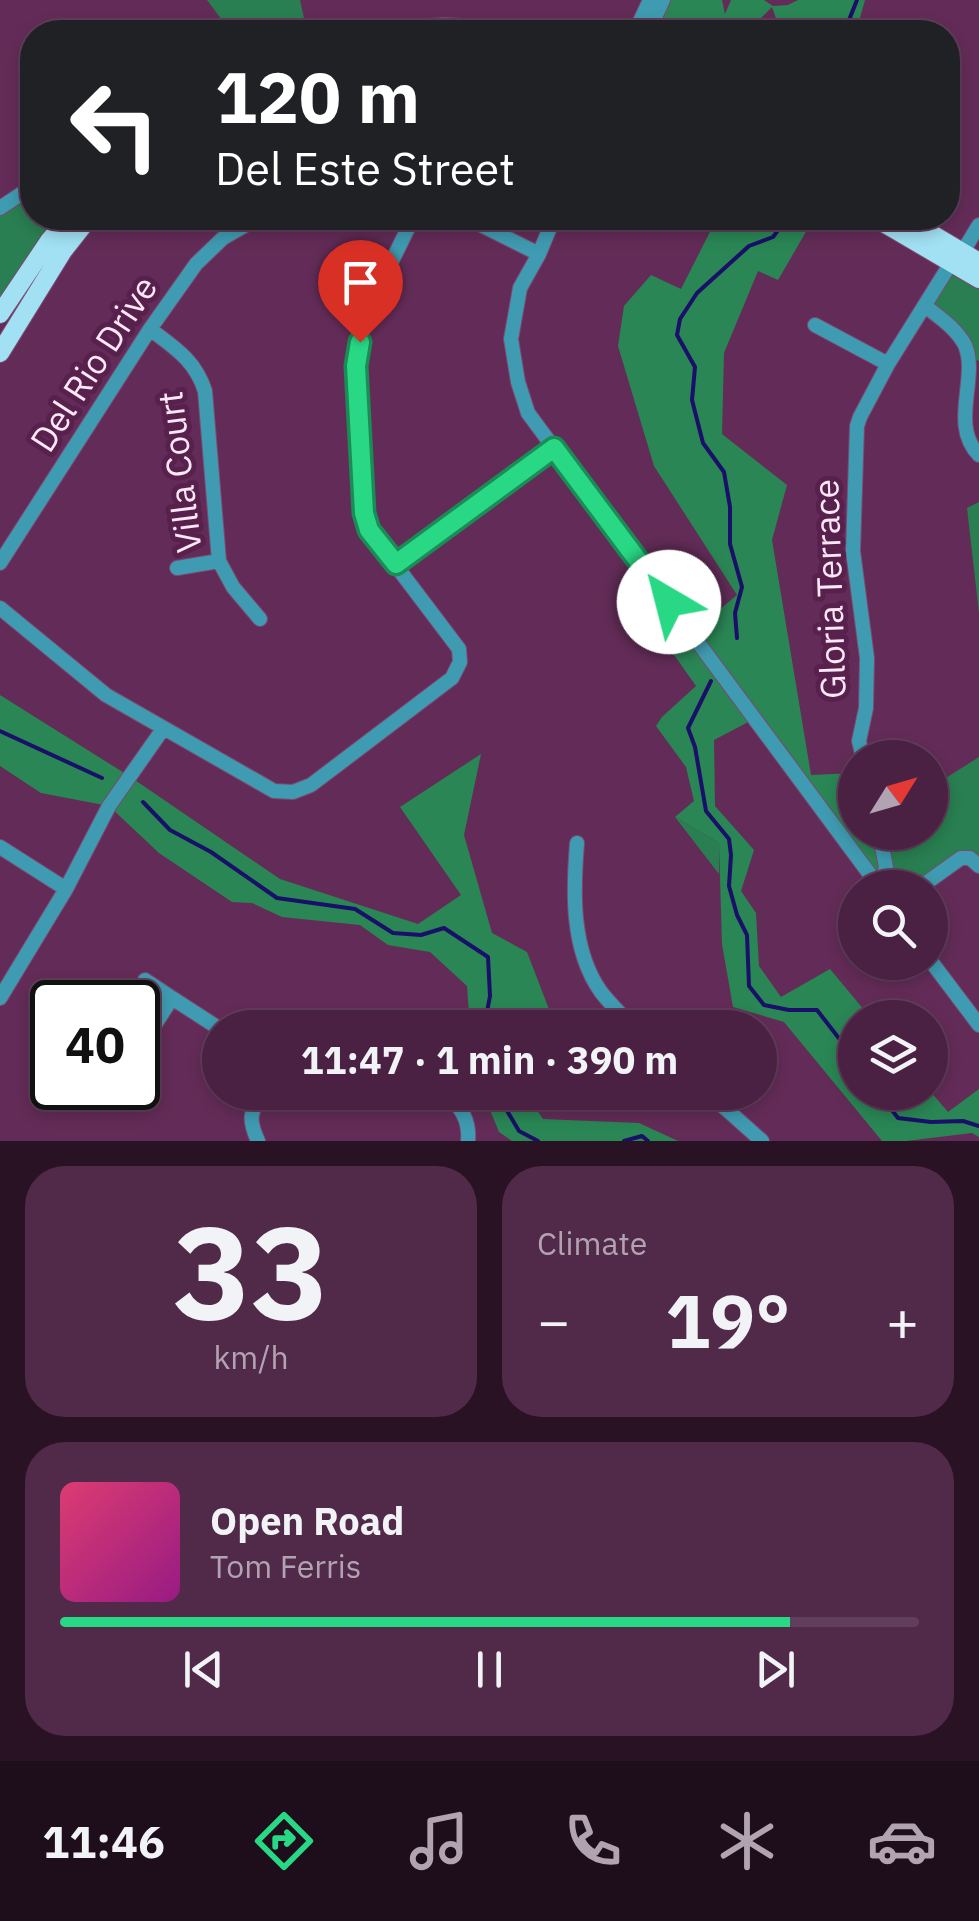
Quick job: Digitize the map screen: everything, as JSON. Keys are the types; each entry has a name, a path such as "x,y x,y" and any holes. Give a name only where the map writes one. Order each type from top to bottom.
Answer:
{"main road":[{"path":"0,314 58,230"},
{"path":"0,353 80,230"},
{"path":"899,230 956,258 979,262"},
{"path":"920,230 979,279"}],"street":[{"name":"Gloria Terrace","path":"860,740 866,708 867,658 853,552 857,426 888,364 979,225"},
{"name":"Del Rio Drive","path":"0,562 196,264 238,230"},
{"path":"0,608 106,695 274,792 293,792 312,785 452,678 460,662 459,649 369,530 364,513 356,366 366,316 407,230"},
{"path":"491,230 540,254"},
{"path":"549,230 520,288 511,339 528,413 867,870"},
{"path":"924,306 952,327 971,358 966,424 969,439 979,455"},
{"path":"814,326 888,364"},
{"name":"Villa Court","path":"150,329 184,356 198,372 206,391 219,562 232,587 260,619"},
{"path":"396,564 554,448"},
{"path":"177,568 219,562"},
{"path":"0,998 66,890 109,806 163,729"},
{"path":"578,843 574,880 582,952 600,990 618,1010"},
{"path":"0,847 66,890"},
{"path":"944,870 962,858 970,858 979,866"},
{"path":"945,980 979,1025"},
{"path":"160,990 202,1018"},
{"path":"160,1017 172,998"},
{"path":"253,1110 252,1127 258,1141"},
{"path":"461,1110 469,1125 468,1141"},
{"path":"728,1110 762,1141"}],"green space":[{"path":"207,0 300,0 304,20 222,20"},
{"path":"663,0 722,0 725,14 731,0 764,0 773,6 798,0 865,0 859,20 777,20 772,7 759,20 655,20"},
{"path":"20,192 20,230 60,230 0,314 0,208"},
{"path":"711,230 807,230 778,280 758,271 724,353 722,434 787,485 772,540 811,775 838,774 838,830 754,719 714,740 715,806 754,850 741,891 756,913 759,966 781,997 830,969 856,1000 838,1000 838,1088 784,1022 777,1020 777,1010 733,1007 722,944 719,843 675,817 694,801 686,767 656,726 696,686 672,652 737,595 654,466 618,346 624,306 651,275 681,289"},
{"path":"951,263 979,279 979,361 971,358 925,306"},
{"path":"979,502 979,613 967,508"},
{"path":"0,695 129,776 280,879 418,924 461,895 400,807 481,754 464,835 492,933 527,952 549,1010 469,1010 467,986 430,952 388,945 360,925 282,917 252,903 232,902 159,853 109,806 41,793 0,766"},
{"path":"979,757 979,866 971,858 948,871 880,870 880,850 948,850 948,777"},
{"path":"675,817 719,843 719,874"},
{"path":"853,850 880,850 880,870 868,870"},
{"path":"979,1089 979,1137 972,1133 882,1141 856,1110 948,1112"},
{"path":"490,1110 537,1110 543,1119 639,1123 678,1141 512,1141 499,1132"}],"waterway":[{"path":"849,20 857,0"},
{"path":"737,638 735,613 742,587 730,544 730,507 724,472 703,443 692,400 695,367 677,335 680,319 697,293 749,246 773,237 778,230"},
{"path":"711,681 688,728 706,811 729,839 729,886 747,935 749,986 764,1005 817,1010 838,1037"},
{"path":"0,731 102,778"},
{"path":"143,802 170,830 211,852 277,898 355,909 393,933 421,935 444,928 488,957 487,1010"},
{"path":"507,1110 519,1131 538,1141"},
{"path":"892,1110 898,1118 963,1121 979,1126"},
{"path":"624,1141 642,1136 648,1141"}],"route":[{"path":"360,342 356,366 364,513 369,530 396,564 554,448 669,602"}]}
